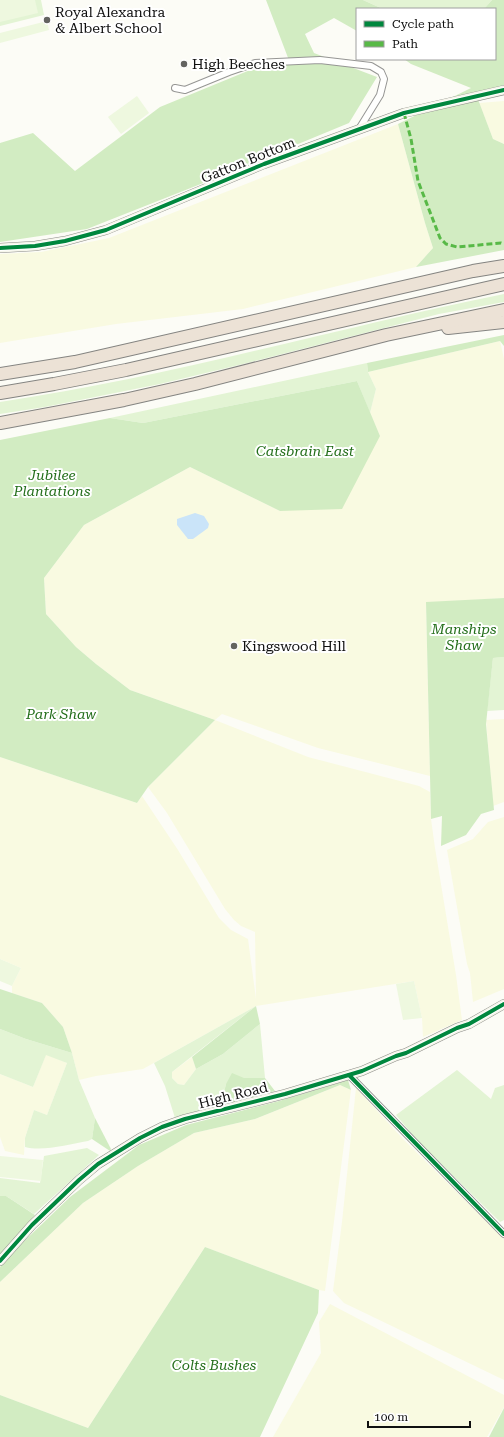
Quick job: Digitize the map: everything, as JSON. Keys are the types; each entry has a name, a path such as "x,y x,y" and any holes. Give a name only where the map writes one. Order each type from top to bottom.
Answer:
{"highway":[{"path":"0,374 75,362 473,271 504,266"},
{"path":"0,393 61,383 140,367 504,284"},
{"path":"0,423 117,402 195,384 386,335 504,310"},
{"path":"386,335 504,322"}],"street":[{"path":"175,88 185,90 255,63 320,60 371,66 381,72 384,79 380,95 359,129"},
{"name":"Gatton Bottom","path":"0,248 35,246 65,241 106,230 264,164 404,113 504,90"},
{"name":"High Road","path":"0,1261 32,1226 79,1180 98,1164 140,1138 162,1127 185,1119 285,1094 362,1071 406,1053 457,1028 469,1024 504,1004"},
{"path":"349,1075 504,1234"}],"green space":[{"path":"0,0 41,0 44,15 0,26"},
{"path":"0,0 35,0 38,13 0,22"},
{"path":"266,0 363,0 381,8 356,8 356,30 334,18 305,34 314,53 377,77 349,123 87,229 0,242 0,143 33,133 75,171 160,107 255,68 290,63"},
{"path":"363,0 492,0 485,8 381,8"},
{"path":"492,0 504,0 504,89 476,94 493,139 504,144 504,250 416,267 433,248 398,124 471,88 411,64 405,60 496,60 496,8 485,8"},
{"path":"47,21 49,30 0,43 0,33"},
{"path":"137,96 149,113 121,134 108,117"},
{"path":"504,101 504,144 493,139 479,103"},
{"path":"398,124 433,248 416,267 243,309 116,324 0,343 0,254 41,252 109,238"},
{"path":"504,294 504,302 439,314 160,384 45,407 0,414 0,402 64,392 190,366 441,307"},
{"path":"504,335 504,346 500,341 368,372 367,363"},
{"path":"500,341 504,359 504,598 426,603 430,776 318,748 222,714 215,720 130,690 96,664 76,647 46,614 44,578 84,525 190,467 280,511 380,436 370,413 376,389 368,372"},
{"path":"367,363 368,372 376,389 370,413 357,381 143,423 110,418"},
{"path":"357,381 380,436 342,509 280,511 190,467 84,525 44,578 46,614 76,647 96,664 130,690 215,720 148,787 137,803 0,757 0,440 110,418 143,423"},
{"name":"Manships Shaw","path":"504,598 504,657 493,658 486,724 494,810 481,814 466,835 441,846 442,816 431,819 426,602"},
{"path":"504,657 504,710 487,711 493,658"},
{"path":"504,719 504,802 493,806 486,720"},
{"path":"215,720 308,757 419,786 430,792 431,819 435,848 462,1020 423,1037 422,1018 414,981 256,1006 143,1069 79,1080 63,1027 42,1003 12,993 12,986 21,968 0,959 0,757 137,803 142,796 178,850 219,918 231,930 248,939 256,999 255,932 241,926 225,909 167,813 148,787"},
{"path":"504,817 504,989 473,1002 470,973 467,964 447,850 473,839 488,822"},
{"path":"0,959 21,968 12,986 0,981"},
{"path":"414,981 422,1018 403,1020 396,984"},
{"path":"0,989 42,1003 63,1027 72,1053 26,1039 0,1029"},
{"path":"256,1006 172,1072 172,1078 178,1084 184,1085 196,1069 223,1054 260,1024 265,1078 244,1078 226,1084 223,1096 205,1110 175,1118 165,1086 154,1063"},
{"path":"256,1006 260,1024 223,1054 196,1069 192,1057"},
{"path":"0,1029 26,1039 72,1053 79,1080 95,1118 92,1139 64,1146 40,1149 25,1147 25,1138 34,1110 47,1115 67,1063 46,1055 33,1087 0,1074"},
{"path":"46,1054 67,1063 47,1115 34,1110 25,1138 24,1155 5,1151 0,1137 0,1074 33,1087"},
{"path":"192,1057 196,1069 184,1085 178,1084 172,1078 172,1072"},
{"path":"457,1070 491,1099 495,1088 504,1085 504,1220 500,1222 417,1140 396,1115"},
{"path":"232,1073 244,1078 265,1078 275,1091 205,1110 223,1096 226,1084"},
{"path":"348,1080 351,1090 340,1085 255,1119 194,1133 138,1166 83,1203 0,1282 0,1267 14,1251 70,1197 139,1145 186,1125 279,1101"},
{"path":"340,1085 351,1090 325,1291 205,1247 88,1428 0,1395 0,1282 83,1203 138,1166 194,1133 255,1119"},
{"path":"356,1088 403,1139 504,1239 504,1380 344,1303 333,1291"},
{"path":"95,1118 111,1149 110,1151 92,1139"},
{"path":"87,1148 99,1155 34,1214 6,1196 0,1196 0,1178 40,1183 44,1156"},
{"path":"0,1156 43,1160 41,1181 0,1177"},
{"path":"0,1196 6,1196 35,1215 0,1254"},
{"name":"Colts Bushes","path":"205,1247 319,1290 318,1313 260,1437 0,1437 0,1395 88,1428"},
{"path":"330,1304 504,1395 504,1407 487,1437 273,1437 321,1353 319,1322"},
{"path":"504,1408 504,1437 489,1437"}],"water":[{"path":"195,513 204,516 209,524 208,528 193,539 188,539 177,525 177,519"}],"marked path":[{"path":"404,113 411,139 418,181 440,238 446,244 457,247 504,244"}],"cycle path":[{"path":"0,248 35,246 65,241 106,230 264,164 404,113 504,90"},
{"path":"0,1261 32,1225 79,1180 98,1164 140,1138 162,1127 185,1119 285,1094 362,1071 406,1053 457,1028 469,1024 504,1004"},
{"path":"349,1075 504,1234"}],"place":[{"name":"Royal Alexandra & Albert School","path":"47,20"},
{"name":"High Beeches","path":"184,64"},
{"name":"Kingswood Hill","path":"234,646"}],"park label":[{"name":"Catsbrain East","path":"305,451"},
{"name":"Jubilee Plantations","path":"52,484"},
{"name":"Park Shaw","path":"61,714"}]}
